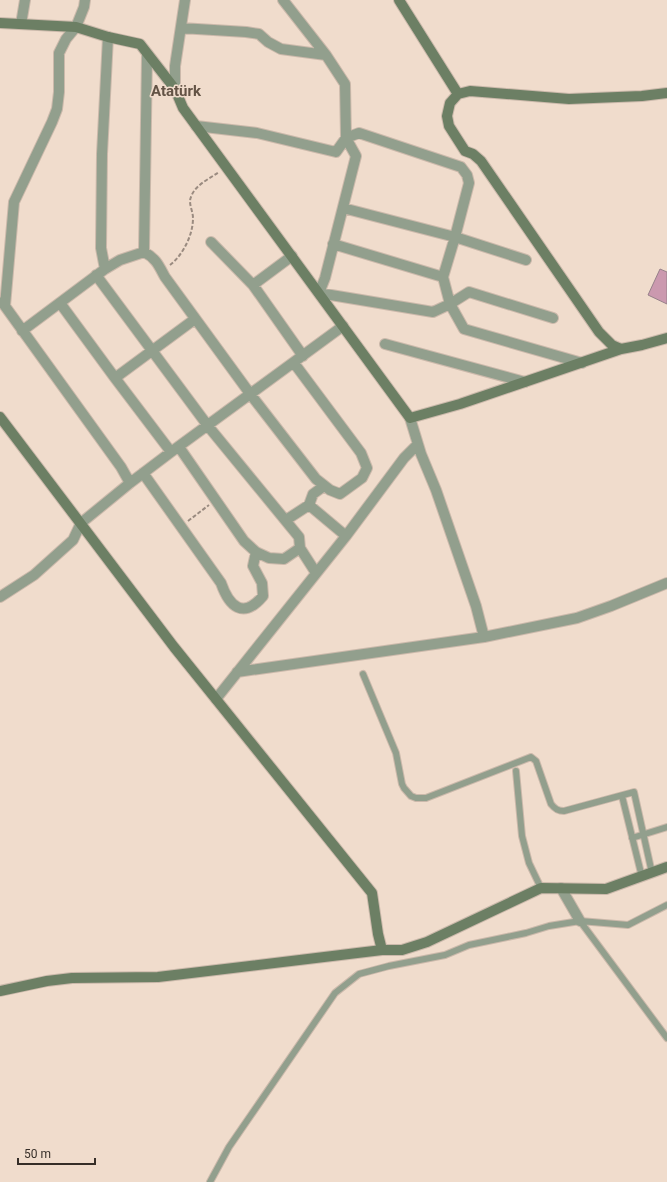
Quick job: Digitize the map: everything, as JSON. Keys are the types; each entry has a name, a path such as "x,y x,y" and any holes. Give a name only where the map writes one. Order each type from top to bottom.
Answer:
{"street":[{"path":"21,24 25,0"},
{"path":"85,0 84,7 76,27 66,39 59,53 59,92 57,109 14,202 2,303 121,467 130,483"},
{"path":"175,89 175,66 185,0"},
{"path":"283,0 326,55 345,84 346,138 356,156 325,278 319,292"},
{"path":"399,0 458,94"},
{"path":"0,23 76,27 108,37 140,44 147,55 175,89 183,108 410,418 476,606 484,637"},
{"path":"181,28 259,34 268,42 281,49 326,55"},
{"path":"105,269 101,248 102,154 108,37"},
{"path":"144,252 147,55"},
{"path":"621,349 612,345 599,332 481,161 473,154 465,150 449,126 447,116 450,103 458,94 470,91 569,99 642,96 667,93"},
{"path":"196,126 257,133 336,152 346,138 359,133 461,166 467,175 469,183 456,237 443,277 450,304 464,329 582,362"},
{"path":"343,208 456,237 526,260"},
{"path":"212,242 253,285 303,356"},
{"path":"333,244 443,277"},
{"path":"22,331 105,269 120,260 144,252"},
{"path":"144,252 157,261 165,277 250,395 316,479 330,490 340,494 362,478 367,468 361,454 294,363"},
{"path":"253,285 292,256"},
{"path":"96,275 208,426 299,537 300,548 316,573"},
{"path":"319,292 433,312 450,304 468,292 553,318"},
{"path":"60,303 115,378 216,500 244,541 256,552 269,558 284,559 300,548"},
{"path":"115,378 195,319"},
{"path":"0,597 34,575 73,540 81,523 130,483 343,326"},
{"path":"410,418 460,404 621,349 667,338"},
{"path":"385,344 525,382"},
{"path":"0,417 174,647 372,893 382,950"},
{"path":"216,699 346,536 404,458 418,444"},
{"path":"143,473 221,582 230,602 238,608 248,608 257,603 263,596 262,582 253,566 256,552"},
{"path":"286,520 308,505 313,494 324,486"},
{"path":"308,505 346,536"},
{"path":"237,672 484,637 577,618 667,583"},
{"path":"0,991 46,981 72,978 158,977 382,950 402,950 427,942 541,888 606,890 667,867"},
{"path":"561,888 580,921"}],"lane":[{"path":"363,674 396,753 402,784 411,796 416,798 426,798 531,757 536,761 552,804 557,810 564,811 634,792 652,873"},
{"path":"516,771 522,836 529,862 541,888"},
{"path":"622,796 642,876"},
{"path":"632,838 667,827"},
{"path":"210,1182 229,1147 335,993 359,974 389,966 445,955 469,945 526,933 549,926 580,921 628,925 667,905"},
{"path":"580,921 667,1038"}],"path":[{"path":"162,271 178,258 187,244 193,218 190,198 196,188 226,167"},
{"path":"181,526 216,500"}],"building":[{"path":"660,269 667,272 667,304 648,295"}],"district":[{"name":"Atatürk","path":"176,91"}]}
